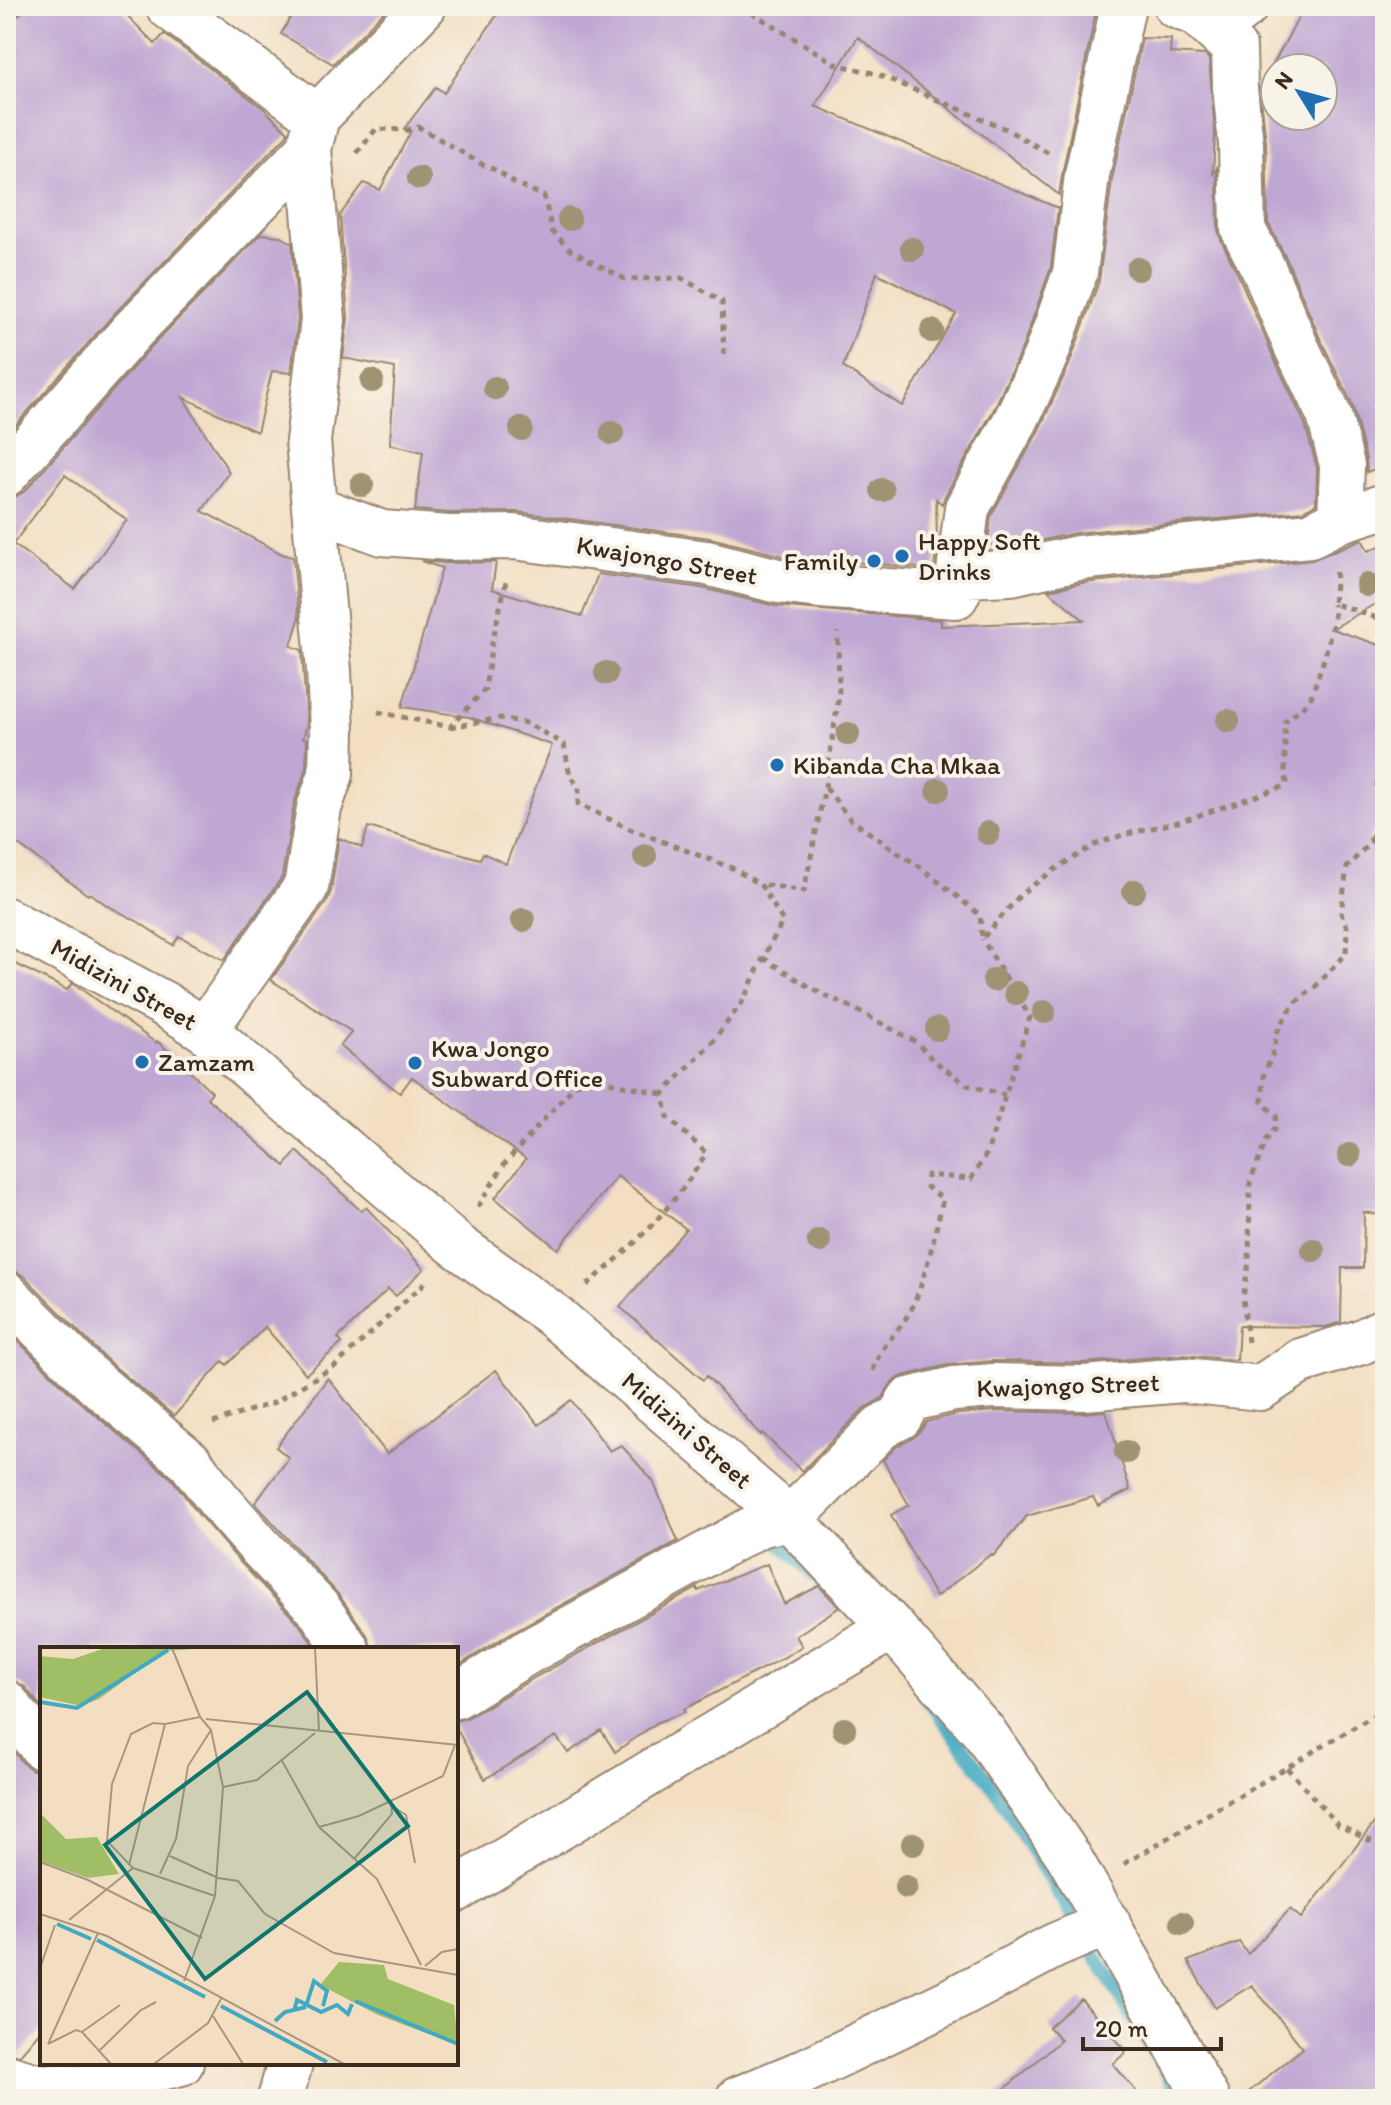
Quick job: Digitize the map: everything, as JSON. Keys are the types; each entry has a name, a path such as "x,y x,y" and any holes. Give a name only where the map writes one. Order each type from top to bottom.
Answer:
{"street":[{"path":"168,6 313,149 323,320 308,441 329,671 331,774 319,808 306,887 205,1030"},
{"path":"6,474 132,331 313,149 424,6"},
{"path":"956,596 967,508 1016,420 1046,355 1075,273 1087,175 1123,6"},
{"path":"1177,6 1234,15 1246,6"},
{"path":"1177,6 1197,14 1234,48 1243,229 1329,415 1342,465 1325,528"},
{"path":"956,596 966,575 1011,573 1078,558 1325,528 1385,506"},
{"name":"Kwajongo Street","path":"315,508 382,533 449,538 514,537 707,563 778,581 956,596"},
{"name":"Midizini Street","path":"6,920 164,1004 205,1030 445,1259 553,1315 790,1519 892,1627 984,1732 1087,1886 1207,2099"},
{"path":"6,1294 91,1379 190,1462 218,1499 318,1608 346,1647"},
{"path":"1260,1388 1301,1361 1361,1342 1385,1330"},
{"name":"Kwajongo Street","path":"790,1519 881,1427 900,1417 909,1400 954,1389 1029,1386 1084,1388 1184,1380 1260,1388"},
{"path":"458,1695 526,1653 761,1524 790,1519"},
{"path":"459,1878 892,1627"},
{"path":"6,1703 40,1745"},
{"path":"738,2099 801,2073 950,2001 1054,1946 1108,1923"},
{"path":"6,2077 37,2086 82,2088 173,2065"},
{"path":"280,2099 289,2065"}],"path":[{"path":"741,6 836,64 877,74 1006,129 1087,175"},
{"path":"313,149 352,160 376,129 408,130 419,127 514,183 544,196 552,231 570,250 625,279 681,278 722,301 724,359"},
{"path":"982,939 1021,894 1096,844 1182,821 1285,786 1285,722 1310,700 1334,619 1337,564 1325,528"},
{"path":"450,727 485,689 505,585 518,559 514,537"},
{"path":"377,712 450,727 501,718 526,723 564,744 570,776 579,787 578,804 630,829 732,868 760,884 804,891 839,695 837,617 820,586"},
{"path":"1333,604 1385,621"},
{"path":"825,787 850,819 914,862 980,915 982,939 1030,1017 987,1153 971,1179 927,1175 927,1187 943,1199 930,1253 911,1309 876,1358 863,1407 881,1427"},
{"path":"1260,1388 1248,1358 1243,1298 1249,1262 1250,1182 1267,1139 1276,1127 1276,1116 1262,1102 1264,1074 1278,1030 1294,1004 1346,954 1347,927 1341,913 1347,867 1385,827"},
{"path":"663,1094 721,1031 743,1001 783,921 760,884"},
{"path":"763,958 823,995 916,1042 933,1060 967,1085 1005,1095"},
{"path":"166,1442 194,1429 275,1402 335,1366 445,1259 505,1163 576,1084 596,1079 663,1094"},
{"path":"553,1315 645,1234 689,1181 706,1153 668,1117 663,1094"},
{"path":"1087,1886 1385,1709"},
{"path":"1287,1768 1338,1825 1385,1848"}],"building":[{"path":"28,6 118,6 155,44 164,34 264,109 288,132 114,314 6,436 6,27"},
{"path":"297,6 389,6 333,64 281,34"},
{"path":"503,6 1097,6 1059,195 858,37 815,106 1058,208 1051,267 1023,346 994,409 942,504 936,499 934,569 783,556 710,538 517,512 415,510 423,452 390,444 395,368 343,358 348,318 340,215 364,183 380,190 410,133 404,129 436,87 444,93","holes":["877,273 956,314 902,406 843,367"]},
{"path":"1305,6 1357,6 1385,15 1385,465 1367,472 1352,404 1268,223 1265,132 1339,132 1339,52 1280,52"},
{"path":"1142,38 1171,39 1170,53 1205,55 1209,59 1218,230 1305,424 1317,468 1316,504 1303,511 1075,533 997,549 988,542 991,516 1038,432 1069,365 1099,281 1112,179"},
{"path":"261,234 280,236 292,243 298,319 291,373 272,371 257,432 183,397 229,472 202,511 293,557 299,619 291,646 302,650 307,725 303,738 307,739 306,769 294,804 282,877 224,960 179,936 173,945 90,893 88,895 6,836 6,498 25,491 150,348","holes":["65,475 127,520 75,589 13,544"]},
{"path":"1362,539 1368,551 1385,544 1385,598 1332,629 1385,647 1385,756 1375,785 1385,791 1385,809 1369,839 1385,845 1385,1216 1364,1212 1363,1268 1342,1268 1341,1322 1326,1327 1239,1326 1237,1360 1182,1355 1083,1363 992,1361 948,1365 903,1376 893,1381 882,1398 863,1409 802,1471 761,1435 707,1376 703,1380 620,1307 686,1229 617,1176 558,1249 495,1198 526,1159 412,1077 400,1093 340,1046 352,1032 271,980 327,901 339,838 362,848 368,827 480,859 483,853 506,864 552,745 469,717 402,707 442,568 421,561 496,562 492,589 582,616 598,574 702,588 775,606 941,620 941,626 1084,620 1048,590 1082,583 1312,560"},
{"path":"6,959 67,990 74,984 157,1041 212,1092 207,1098 285,1166 297,1151 361,1211 366,1207 424,1269 396,1296 388,1289 338,1338 342,1343 306,1374 265,1327 227,1365 223,1361 174,1416 108,1361 24,1276 6,1270"},
{"path":"6,1329 75,1398 172,1479 241,1563 299,1624 315,1647 40,1647 40,1706 25,1687 6,1674"},
{"path":"496,1370 539,1425 571,1400 610,1451 621,1445 653,1481 678,1541 514,1631 458,1666 458,1647 371,1647 367,1635 338,1594 255,1503 289,1458 276,1447 328,1378 387,1454"},
{"path":"1106,1411 1130,1490 1098,1506 1093,1497 1027,1516 993,1556 991,1554 936,1597 891,1515 909,1505 883,1460 896,1447 912,1439 926,1422 958,1414"},
{"path":"767,1564 784,1604 819,1586 839,1607 796,1636 802,1646 684,1709 685,1712 658,1722 615,1752 601,1730 568,1753 556,1736 485,1779 458,1732 458,1720 697,1588 698,1591"},
{"path":"6,1742 23,1763 32,1770 40,1771 40,2031 20,2055 6,2053"},
{"path":"1385,1809 1385,2099 1240,2099 1303,2048 1252,1985 1215,2008 1188,1961 1239,1942 1248,1954 1290,1909 1301,1918"},
{"path":"1081,1999 1126,2052 1113,2064 1143,2099 993,2099 1061,2040 1049,2027"}],"waterway":[{"path":"767,1530 815,1576"},
{"path":"926,1698 997,1792 1179,2099"}],"place":[{"name":"Happy Soft Drinks","path":"902,556"},
{"name":"Family","path":"874,561"},
{"name":"Kibanda Cha Mkaa","path":"777,765"},
{"name":"Zamzam","path":"142,1062"},
{"name":"Kwa Jongo Subward Office","path":"415,1063"}]}
